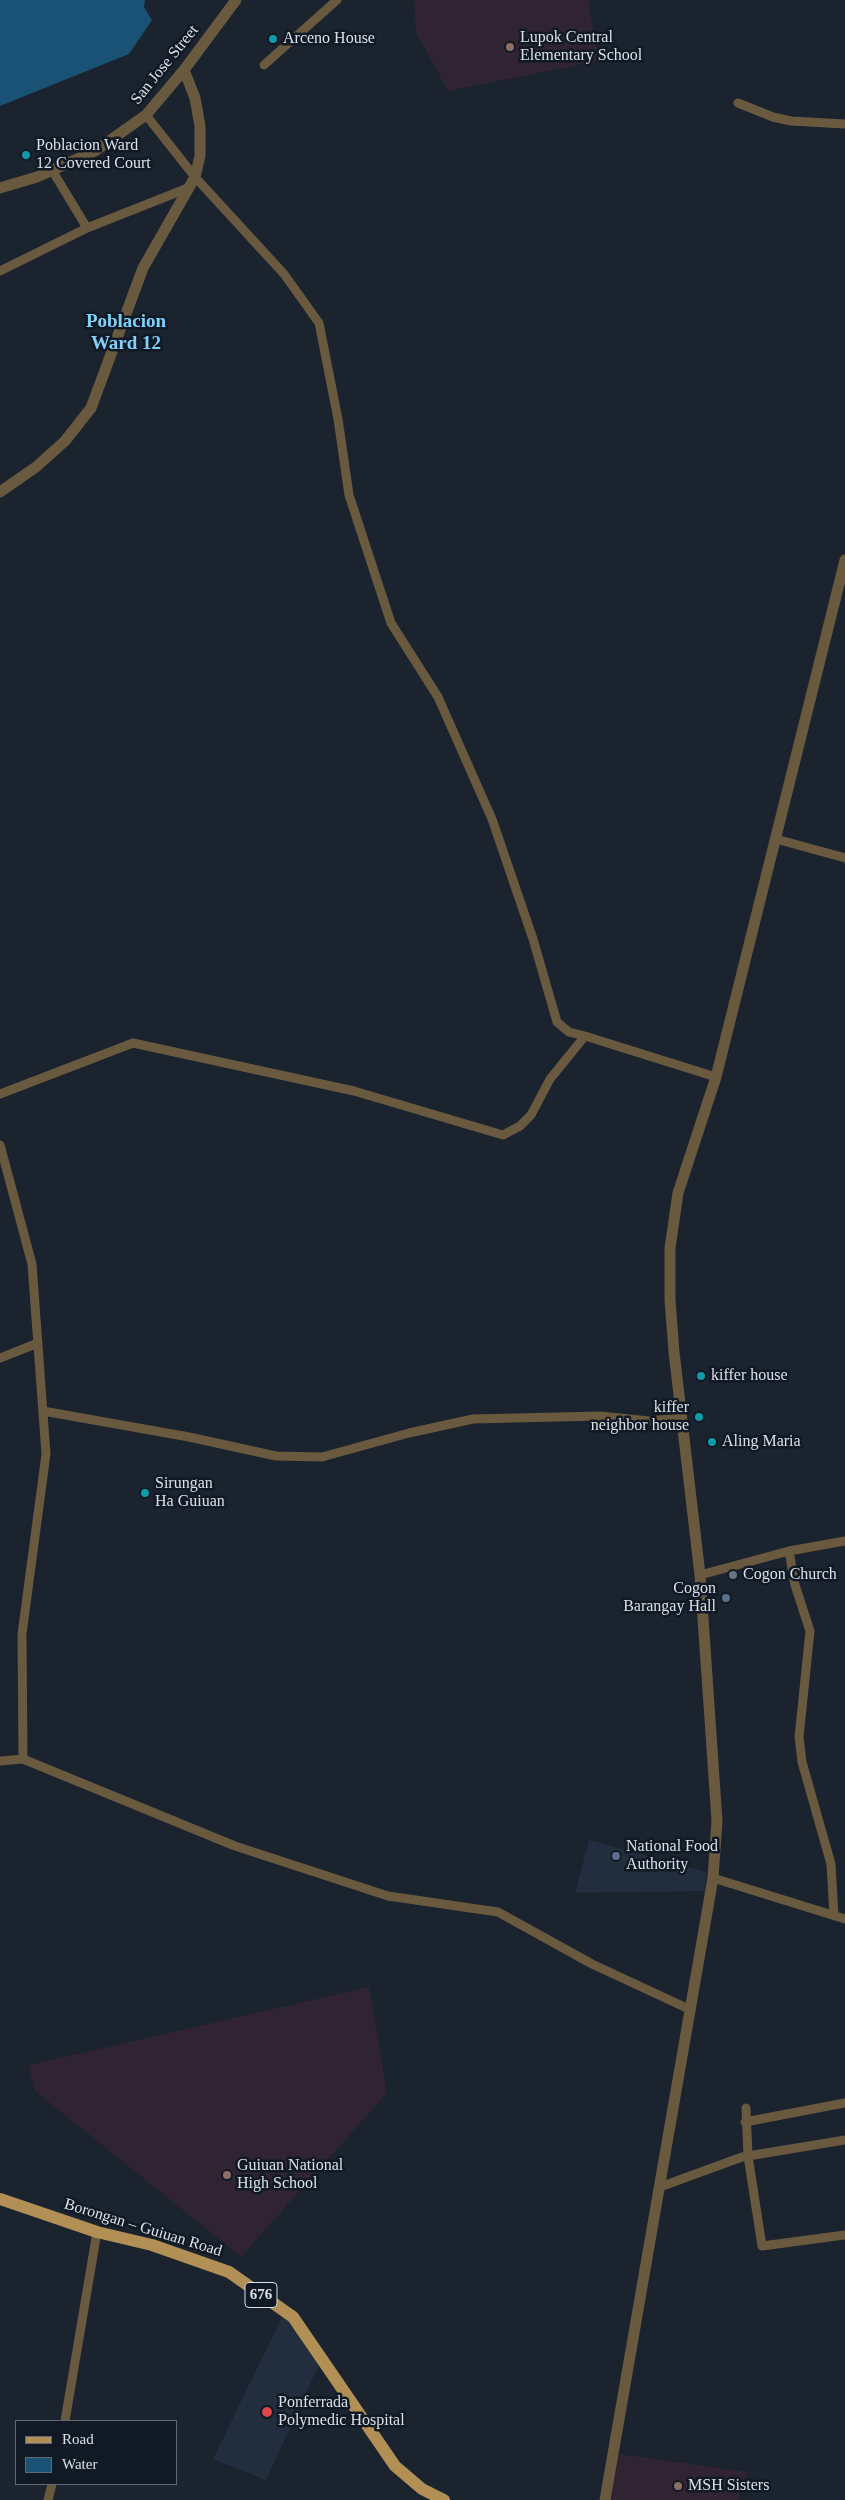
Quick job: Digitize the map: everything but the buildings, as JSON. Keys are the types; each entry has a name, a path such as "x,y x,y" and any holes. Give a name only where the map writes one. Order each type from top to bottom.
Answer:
{"main road":[{"name":"Borongan – Guiuan Road","path":"0,2199 97,2232 152,2245 229,2272 293,2317 395,2466 422,2488 444,2500"}],"street":[{"name":"San Jose Street","path":"0,188 52,170 95,151 146,115 184,70 236,0"},
{"path":"264,65 337,0"},
{"path":"0,492 36,467 65,441 91,408 143,268 195,177 200,156 200,126 195,98 184,70"},
{"path":"738,103 773,117 791,121 845,124"},
{"path":"146,115 195,177 284,274 319,323 338,419 349,495 391,623 438,697 492,819 533,939 557,1022 569,1032 716,1077"},
{"path":"52,170 87,228"},
{"path":"0,270 87,228 188,188"},
{"path":"605,2500 713,1878 716,1811 700,1575 680,1418 670,1300 670,1248 678,1193 716,1077 845,560"},
{"path":"776,839 845,858"},
{"path":"569,1032 572,1050"},
{"path":"0,1094 133,1043 354,1091 503,1135 520,1126 531,1115 550,1079 585,1036"},
{"path":"0,1145 32,1264 46,1454 22,1634 23,1759"},
{"path":"0,1358 38,1342"},
{"path":"43,1411 189,1437 276,1456 322,1457 409,1433 473,1419 600,1416 649,1421 680,1418"},
{"path":"700,1575 789,1551 845,1541"},
{"path":"789,1551 795,1585 810,1631 799,1737 802,1762 831,1864 834,1916"},
{"path":"0,1761 23,1759 235,1846 388,1896 498,1912 592,1964 691,2010"},
{"path":"713,1878 845,1919"},
{"path":"745,2122 845,2102"},
{"path":"746,2108 745,2122 748,2156 762,2246 845,2235"},
{"path":"660,2187 748,2156 845,2140"},
{"path":"64,2420 97,2232"},
{"path":"48,2500 52,2485"}],"shaded area":[{"name":"Lupok Central Elementary School","path":"414,0 588,0 599,61 448,91 416,32"},
{"name":"National Food Authority","path":"589,1840 706,1872 705,1891 575,1893"},
{"name":"Guiuan National High School","path":"369,1987 387,2093 241,2257 34,2090 29,2065"},
{"name":"Ponferrada Polymedic Hospital","path":"283,2315 295,2327 319,2365 266,2480 213,2459"},
{"name":"MSH Sisters","path":"619,2454 747,2472 738,2500 611,2500"}],"water":[{"path":"0,0 145,0 144,7 152,20 129,54 0,106"}],"place":[{"name":"Arceno House","path":"273,39"},
{"name":"Lupok Central Elementary School","path":"510,47"},
{"name":"Poblacion Ward 12 Covered Court","path":"26,155"},
{"name":"kiffer house","path":"701,1376"},
{"name":"kiffer neighbor house","path":"699,1417"},
{"name":"Aling Maria","path":"712,1442"},
{"name":"Sirungan Ha Guiuan","path":"145,1493"},
{"name":"Cogon Church","path":"733,1575"},
{"name":"Cogon Barangay Hall","path":"726,1598"},
{"name":"National Food Authority","path":"616,1856"},
{"name":"Guiuan National High School","path":"227,2175"},
{"name":"Ponferrada Polymedic Hospital","path":"267,2412"},
{"name":"MSH Sisters","path":"678,2486"}],"district":[{"name":"Poblacion Ward 12","path":"126,333"}]}
